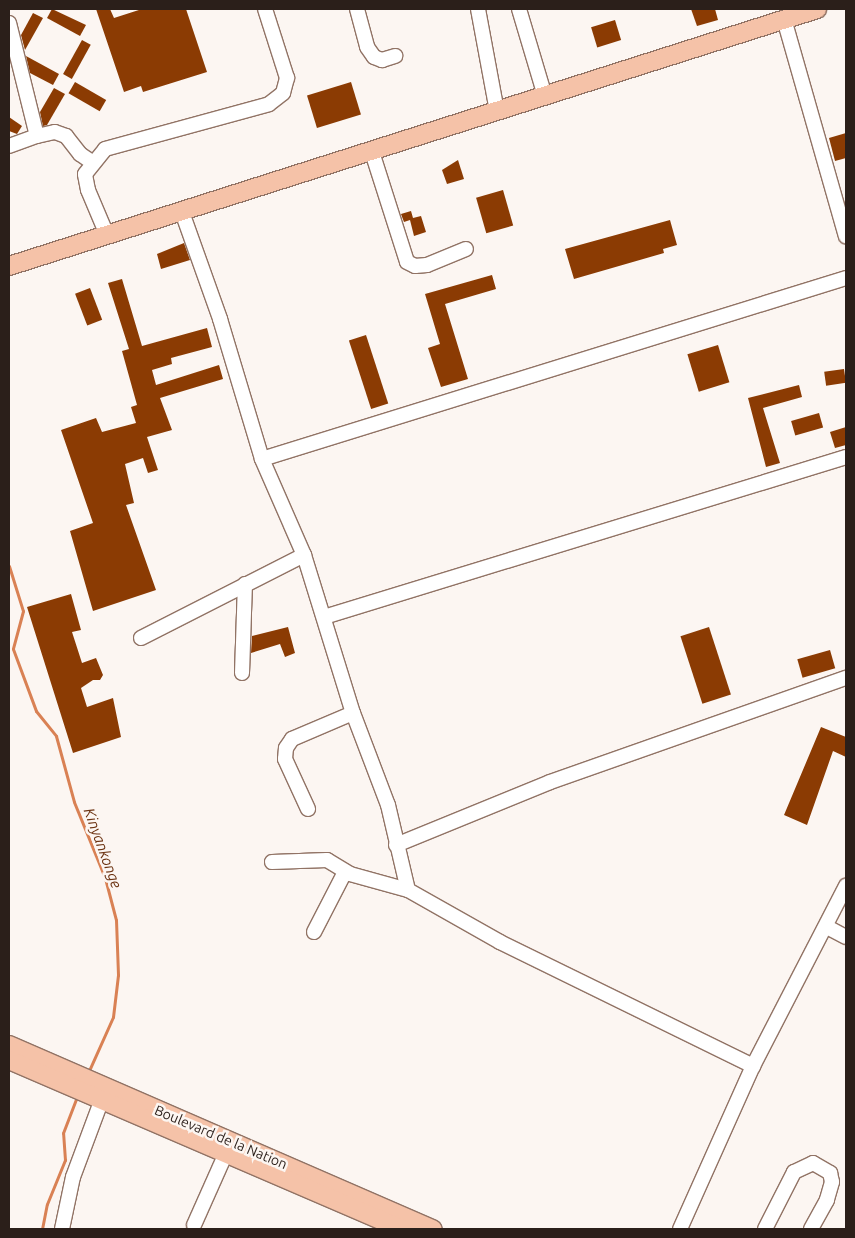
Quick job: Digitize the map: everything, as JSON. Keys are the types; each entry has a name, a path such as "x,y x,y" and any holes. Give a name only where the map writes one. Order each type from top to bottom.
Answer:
{"main road":[{"path":"9,266 817,9"},
{"name":"Boulevard de la Nation","path":"9,1045 96,1092 226,1153 402,1229"},
{"name":"Boulevard de la Nation","path":"9,1060 73,1080"},
{"name":"Boulevard de la Nation","path":"96,1092 433,1229"}],"street":[{"path":"107,235 88,190 85,174 92,162 105,149 269,104 283,93 287,78 266,9"},
{"path":"478,9 497,112"},
{"path":"518,9 545,96"},
{"path":"360,10 368,47 374,56 382,60 395,56"},
{"path":"784,19 846,236"},
{"path":"9,23 37,136"},
{"path":"9,146 55,132 66,136 80,154 92,162"},
{"path":"372,152 407,262 415,266 427,265 466,249"},
{"path":"182,212 220,319 262,459 304,555 353,713 388,805 408,890"},
{"path":"262,459 846,278"},
{"path":"324,617 846,457"},
{"path":"140,638 304,555"},
{"path":"242,674 245,584"},
{"path":"396,845 550,782 846,678"},
{"path":"308,809 284,759 286,748 292,739 353,713"},
{"path":"272,862 327,860 345,872 408,890 500,942 753,1066"},
{"path":"314,932 345,872"},
{"path":"680,1229 753,1066 827,927 846,886"},
{"path":"827,927 846,937"},
{"path":"62,1229 73,1178 96,1092"},
{"path":"194,1225 226,1153"},
{"path":"765,1229 794,1172 813,1163 830,1173 832,1182 827,1200 811,1229"}],"building":[{"path":"52,9 86,25 80,36 47,18"},
{"path":"96,9 110,9 114,18 142,9 186,9 207,72 143,92 141,86 124,92"},
{"path":"691,9 715,9 718,20 697,26"},
{"path":"33,13 43,18 25,50 21,35"},
{"path":"615,20 621,40 597,47 591,27"},
{"path":"82,40 91,45 72,79 63,74"},
{"path":"26,56 59,74 53,85 30,73"},
{"path":"75,82 106,100 100,111 68,93"},
{"path":"351,82 361,115 317,128 307,95"},
{"path":"54,88 65,94 47,125 43,126 40,112"},
{"path":"9,117 22,126 17,134 9,131"},
{"path":"846,133 846,158 835,161 829,138"},
{"path":"458,160 464,179 447,184 442,170"},
{"path":"503,190 513,226 486,233 476,198"},
{"path":"411,211 413,218 421,216 426,232 414,236 410,220 404,222 401,214"},
{"path":"670,220 677,245 663,249 664,253 574,279 565,249"},
{"path":"184,243 190,260 161,269 157,254"},
{"path":"492,275 496,289 445,304 468,379 441,387 428,348 440,344 425,294"},
{"path":"122,279 142,346 207,328 212,347 171,358 172,364 152,370 156,385 219,365 223,379 160,398 172,430 147,437 158,470 148,473 143,458 125,464 134,503 126,505 156,590 93,611 70,531 93,523 61,430 96,418 102,432 136,423 131,407 137,405 122,351 129,349 108,283"},
{"path":"90,288 102,320 87,325 75,294"},
{"path":"366,335 388,403 371,409 349,341"},
{"path":"718,345 729,382 699,392 687,354"},
{"path":"844,369 846,383 826,386 824,372"},
{"path":"799,385 802,397 763,408 780,463 766,467 748,398"},
{"path":"819,413 823,427 795,435 791,421"},
{"path":"846,427 846,445 835,448 830,432"},
{"path":"71,594 81,630 72,632 82,663 96,658 103,675 100,680 93,680 81,688 87,707 113,698 121,737 73,753 27,607"},
{"path":"288,627 295,653 285,657 280,644 251,653 252,636"},
{"path":"709,627 731,695 702,704 680,636"},
{"path":"830,650 835,668 803,678 797,659"},
{"path":"821,727 846,737 846,757 833,751 807,825 784,815"}],"waterway":[{"name":"Kinyankonge","path":"9,566 23,611 13,649 36,711 56,736 74,802 105,878 116,920 118,975 113,1017 88,1073"},
{"name":"Kinyankonge","path":"42,1229 47,1204 65,1160 63,1133 78,1094"}]}
